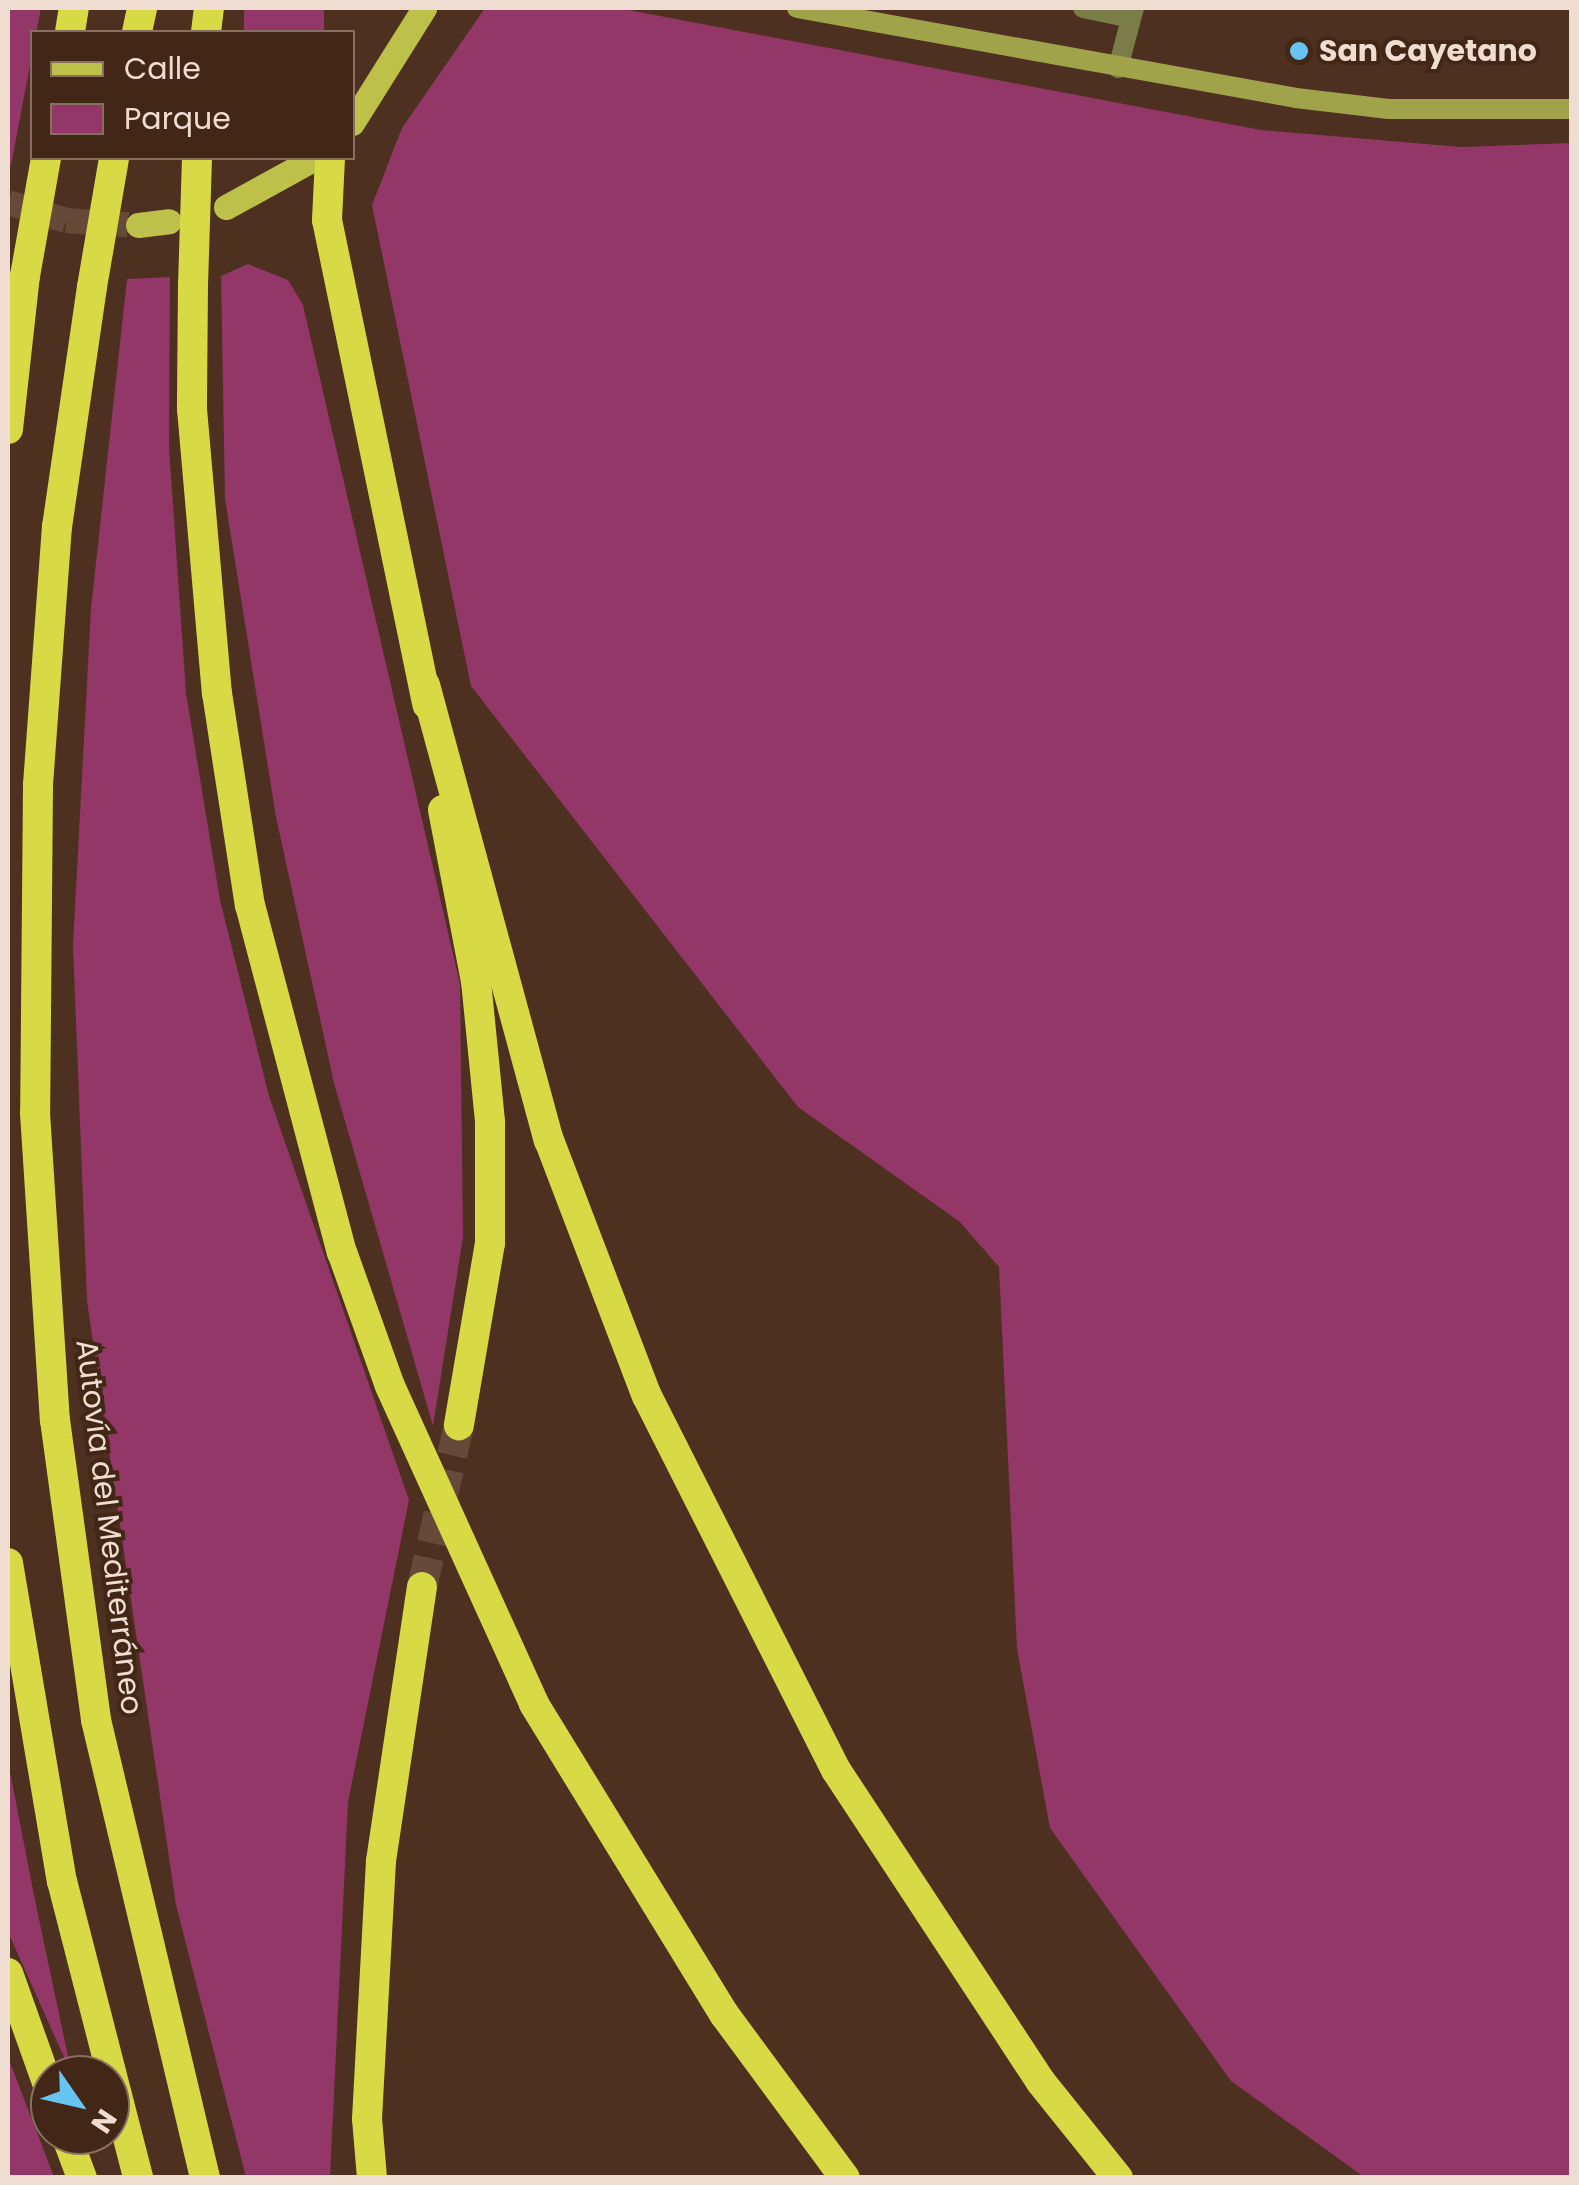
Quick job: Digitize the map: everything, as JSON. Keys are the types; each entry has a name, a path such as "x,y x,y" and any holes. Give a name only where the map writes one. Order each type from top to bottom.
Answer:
{"highway":[{"path":"8,429 26,276 46,160"},
{"name":"Autovía del Mediterráneo","path":"114,160 57,526 40,765 35,1113 55,1420 96,1720 206,2178"},
{"path":"197,160 192,410 217,693 250,905 342,1252 390,1386 534,1704 724,2014 845,2178"},
{"path":"330,160 327,220 425,684 549,1140 647,1396 836,1770 1041,2082 1118,2178"},
{"path":"425,684 490,1122 490,1243 459,1425"},
{"path":"8,1564 62,1881 138,2178"},
{"path":"372,2178 366,2120 382,1861 422,1586"},
{"path":"8,1973 37,2055"}],"main road":[{"path":"355,118 424,8"},
{"path":"797,8 1118,68 1388,109 1572,109"},
{"path":"226,207 311,160"},
{"path":"138,225 168,221"}],"street":[{"path":"1084,8 1132,13 1118,68"}],"green space":[{"path":"8,8 41,8 37,30 30,30 30,66 11,165"},
{"path":"244,8 324,8 324,30 244,30"},
{"path":"485,8 618,8 1261,130 1461,147 1571,143 1571,2177 1364,2177 1231,2081 1050,1828 1017,1649 999,1267 960,1222 798,1107 471,686 372,205 402,128"},
{"path":"248,264 288,280 303,305 460,984 463,1237 433,1426 334,1083 276,817 225,499 221,276"},
{"path":"170,277 169,447 186,693 220,900 269,1096 409,1500 348,1802 330,2177 246,2177 176,1905 87,1301 73,945 91,608 127,279"},
{"path":"8,1762 68,2055 63,2055 8,1932"},
{"path":"8,2057 30,2114 30,2155 46,2155 54,2177 8,2177"}],"tunnel":[{"path":"8,202 66,220 138,225"},
{"path":"422,1587 459,1425"}],"place":[{"name":"San Cayetano","path":"1299,51"}]}
